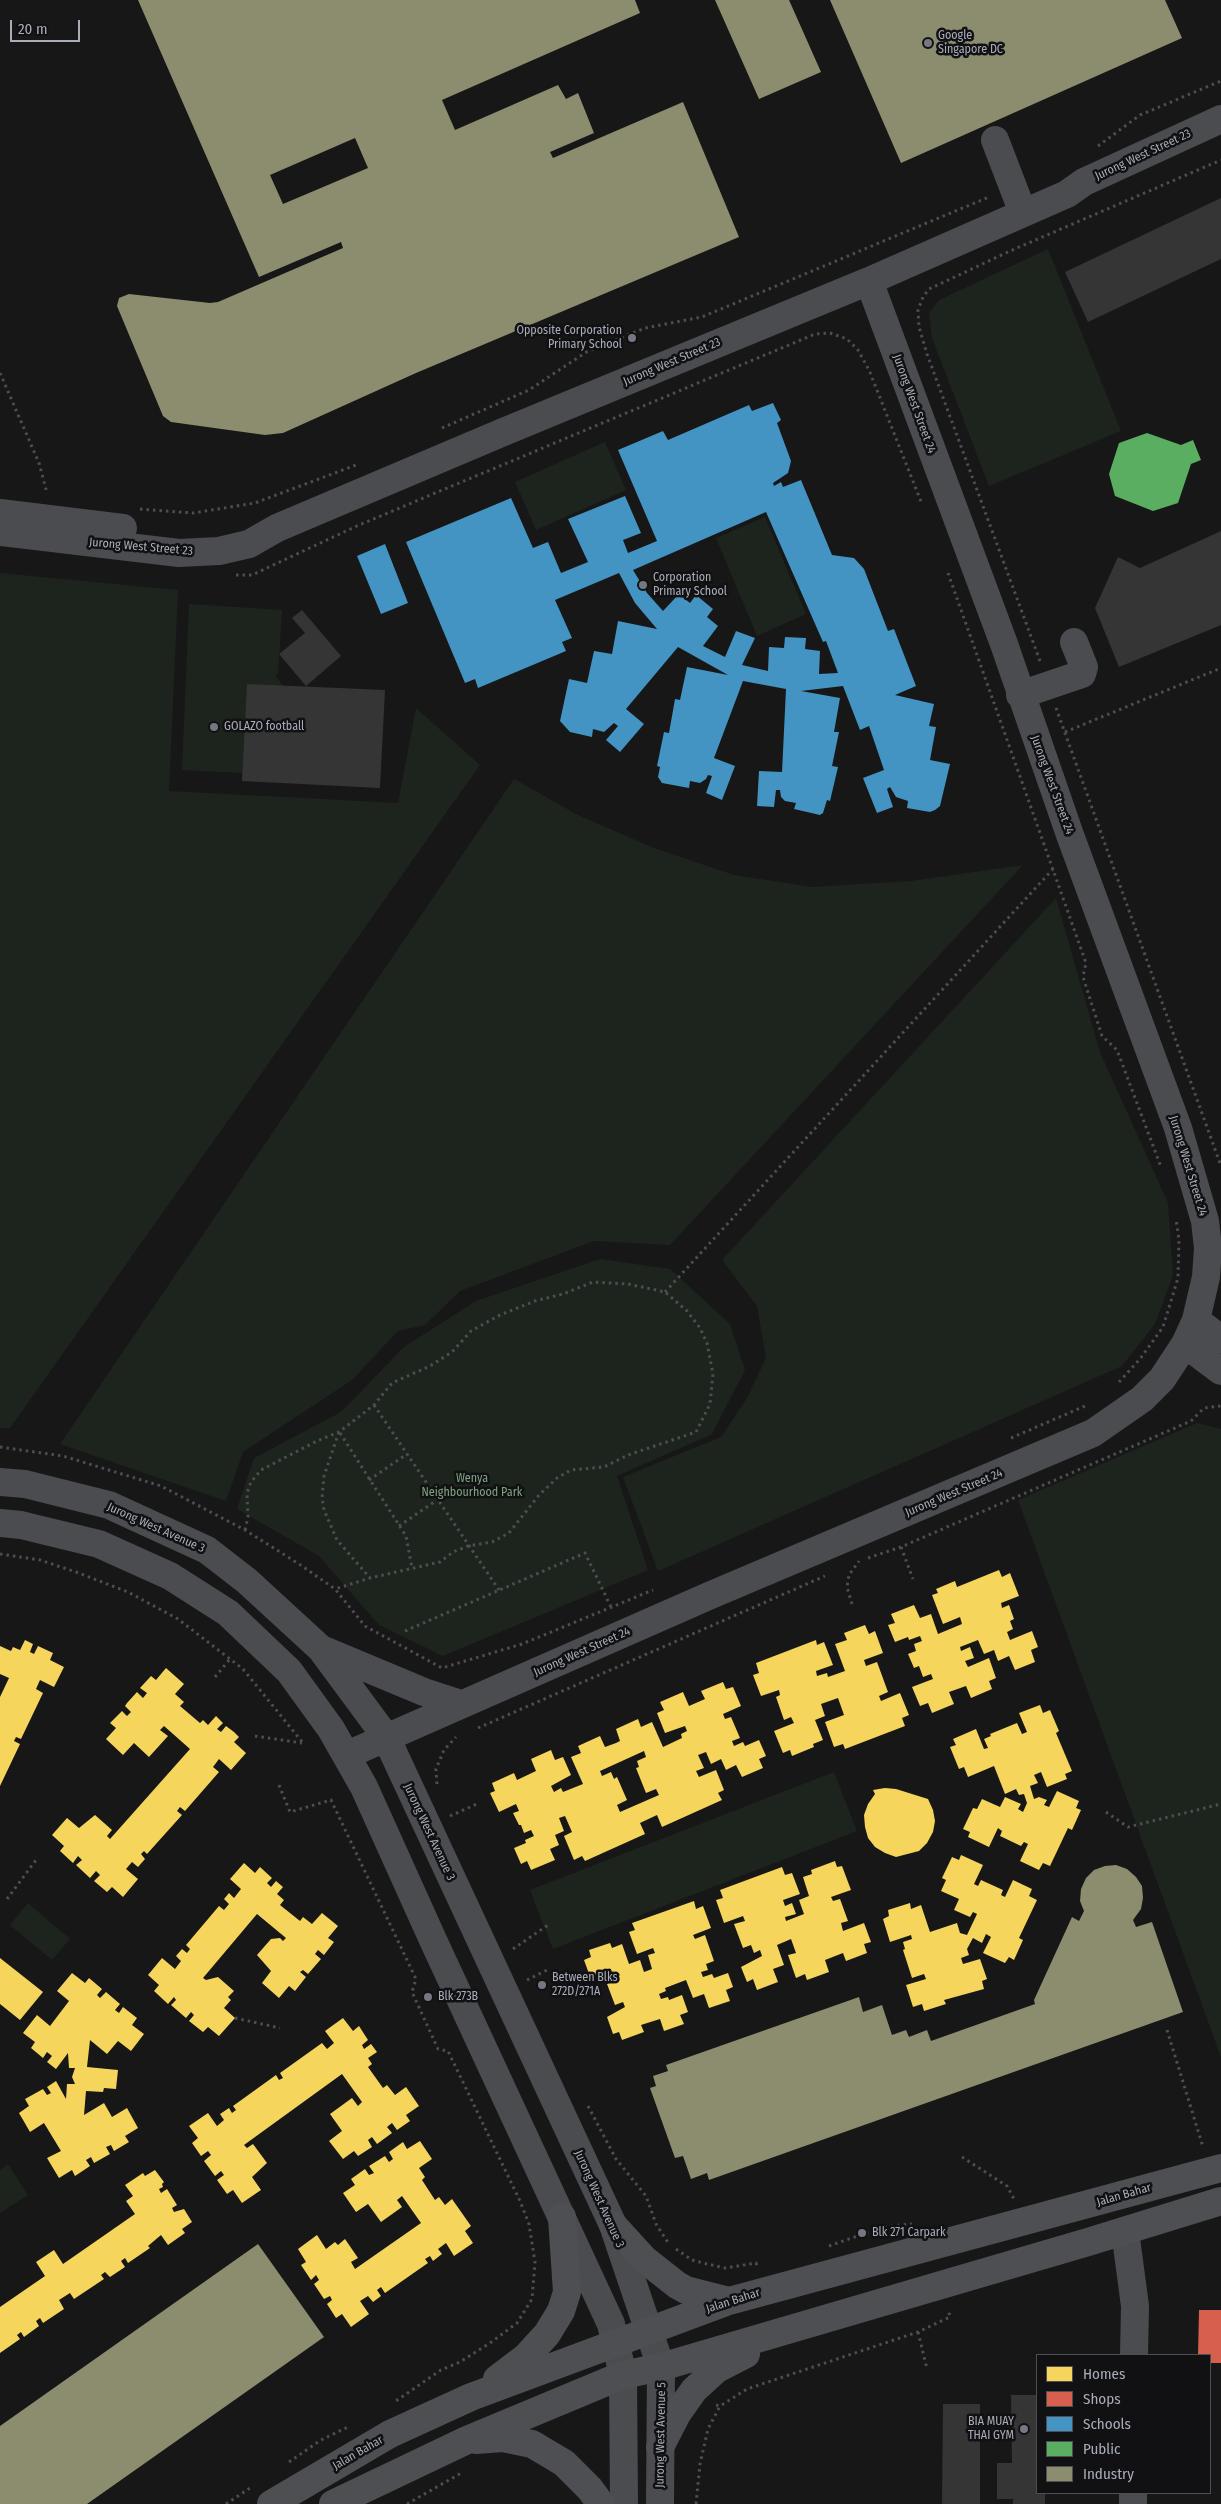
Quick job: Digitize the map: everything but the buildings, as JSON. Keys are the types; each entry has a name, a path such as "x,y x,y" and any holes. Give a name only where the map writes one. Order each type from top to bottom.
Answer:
{"main road":[{"name":"Jalan Bahar","path":"272,2504 390,2434 471,2397 729,2300 1059,2213 1217,2156"},
{"path":"332,2504 467,2440 624,2375 662,2367 1221,2201"},
{"path":"1059,2213 1080,2225 1088,2242"},
{"path":"471,2397 526,2357 547,2334 561,2310 567,2292 562,2217"},
{"path":"613,2226 644,2259 677,2285 729,2300"},
{"path":"660,2447 677,2414 694,2390 717,2369 799,2327"},
{"path":"467,2440 503,2438 532,2444 564,2463 590,2489 601,2504"}],"street":[{"name":"Jurong West Street 23","path":"0,532 179,553 219,551 249,544 277,528 869,281 1067,194 1084,182 1221,119"},
{"name":"Jurong West Street 23","path":"1067,194 1091,192 1221,139"},
{"path":"995,140 1023,213"},
{"name":"Jurong West Street 24","path":"347,1755 720,1591 1086,1437 1122,1415 1162,1379 1185,1344 1196,1320 1206,1277 1208,1248 1206,1221 1174,1119 1020,695 1004,644 968,554 869,281"},
{"name":"Jurong West Street 23","path":"0,513 176,534 277,528"},
{"path":"1020,695 1082,674 1084,667 1074,642"},
{"path":"1196,1320 1221,1339"},
{"path":"1185,1344 1221,1371"},
{"name":"Jurong West Avenue 3","path":"0,1482 25,1484 109,1505 207,1550 247,1581 321,1649 386,1737 613,2226 662,2367"},
{"path":"0,1523 22,1525 99,1544 170,1576 228,1613 289,1671 347,1755 364,1787 611,2324 624,2375 624,2504"},
{"path":"321,1649 424,1692 461,1704"},
{"path":"1125,2231 1135,2306 1134,2354"},
{"name":"Jurong West Avenue 5","path":"660,2504 662,2367"}],"path":[{"path":"1221,160 1010,250 929,289 923,297 918,310 919,327 927,354 1031,633 1048,686 1221,1166"},
{"path":"438,430 529,390 588,351 645,328 702,318 820,269"},
{"path":"847,339 858,350 869,370 924,508"},
{"path":"0,372 39,463 48,498"},
{"path":"134,508 193,512 254,503 360,463"},
{"path":"946,565 1086,963 1083,977 1102,1036 1117,1050 1162,1172"},
{"path":"1065,732 1221,668"},
{"path":"665,1292 1053,869"},
{"path":"1112,1388 1140,1359 1162,1327 1178,1278 1179,1240 1176,1216"},
{"path":"245,1530 248,1517 247,1493 251,1482 261,1470 317,1441 340,1432 374,1405 392,1383 430,1366 452,1352 470,1331 500,1315 593,1282 628,1284 665,1292 687,1311 700,1328 707,1343 713,1374 710,1404 696,1432 628,1455 604,1467 571,1470 557,1478 539,1495 509,1533 492,1542 468,1546 453,1552 440,1562 370,1578 335,1589"},
{"path":"1007,1440 1089,1404"},
{"path":"374,1405 499,1590"},
{"path":"850,1565 901,1547 1191,1422 1204,1408 1221,1406"},
{"path":"340,1432 406,1536 412,1568"},
{"path":"340,1432 324,1476 322,1498 324,1510 337,1540 370,1578"},
{"path":"0,1447 63,1456 161,1486 245,1530 335,1589 365,1626 442,1668 522,1644 657,1589"},
{"path":"370,1480 407,1454"},
{"path":"399,1526 437,1500"},
{"path":"901,1547 913,1579"},
{"path":"405,1631 585,1553 611,1607"},
{"path":"0,1554 40,1560 128,1592 178,1619 243,1669 303,1743 255,1736"},
{"path":"852,1604 848,1581 851,1569 859,1561"},
{"path":"472,1730 833,1573"},
{"path":"215,1677 230,1659"},
{"path":"437,1789 436,1768 444,1750 454,1737 463,1734"},
{"path":"279,1785 290,1812 331,1800 416,1979 412,1992 438,2049 448,2051 520,2201 529,2224 535,2262 532,2299 517,2323 460,2362 441,2370 387,2407"},
{"path":"444,1811 447,1818 479,1803"},
{"path":"1106,1812 1128,1826 1221,1804"},
{"path":"7,1899 36,1860"},
{"path":"508,1952 548,1925"},
{"path":"535,1976 547,1970"},
{"path":"235,2018 280,2028"},
{"path":"1167,2030 1204,2147 1217,2156"},
{"path":"585,2100 616,2159 646,2196 656,2224 668,2243 692,2260 725,2268 756,2263 759,2271"},
{"path":"1194,2150 1204,2147"},
{"path":"962,2157 1007,2186 1015,2202"},
{"path":"824,2249 841,2240 883,2226 919,2223"},
{"path":"696,2504 700,2464 708,2428 720,2406 747,2389 918,2332 950,2317 947,2307 956,2304"},
{"path":"918,2332 927,2369"},
{"path":"713,2404 720,2406"},
{"path":"407,2504 467,2470"}],"green space":[{"path":"1048,249 1121,431 989,486 932,338 929,313 939,300"},
{"path":"605,442 626,490 536,530 515,482"},
{"path":"765,517 806,614 757,636 716,538"},
{"path":"0,573 178,590 169,791 398,803 416,708 480,765 10,1428 0,1428"},
{"name":"GOLAZO football","path":"189,604 282,610 278,674 275,674 287,693 243,773 182,770"},
{"path":"514,779 578,815 654,848 734,875 812,887 911,881 1023,865 670,1245 594,1241 460,1291 425,1325 398,1331 352,1380 243,1452 226,1501 60,1444"},
{"path":"1056,898 1100,1052 1168,1203 1173,1275 1155,1324 1122,1366 658,1571 623,1477 721,1437 747,1398 766,1358 757,1306 722,1260"},
{"name":"Wenya Neighbourhood Park","path":"600,1259 670,1269 730,1324 745,1370 712,1434 617,1476 648,1570 443,1656 379,1625 319,1556 237,1509 254,1458 341,1412 404,1347 476,1301"},
{"path":"1197,1423 1221,1429 1221,2057 1018,1500"},
{"path":"834,1772 857,1831 553,1949 530,1890"},
{"path":"28,1903 70,1939 52,1960 10,1925"},
{"path":"8,2164 28,2195 0,2213 0,2170"}],"place":[{"name":"Google Singapore DC","path":"928,43"},
{"name":"Opposite Corporation Primary School","path":"632,338"},
{"name":"Corporation Primary School","path":"643,585"},
{"name":"GOLAZO football","path":"214,727"},
{"name":"Between Blks 272D/271A","path":"542,1985"},
{"name":"Blk 273B","path":"428,1997"},
{"name":"Blk 271 Carpark","path":"862,2233"},
{"name":"BIA MUAY THAI GYM","path":"1024,2429"}]}
